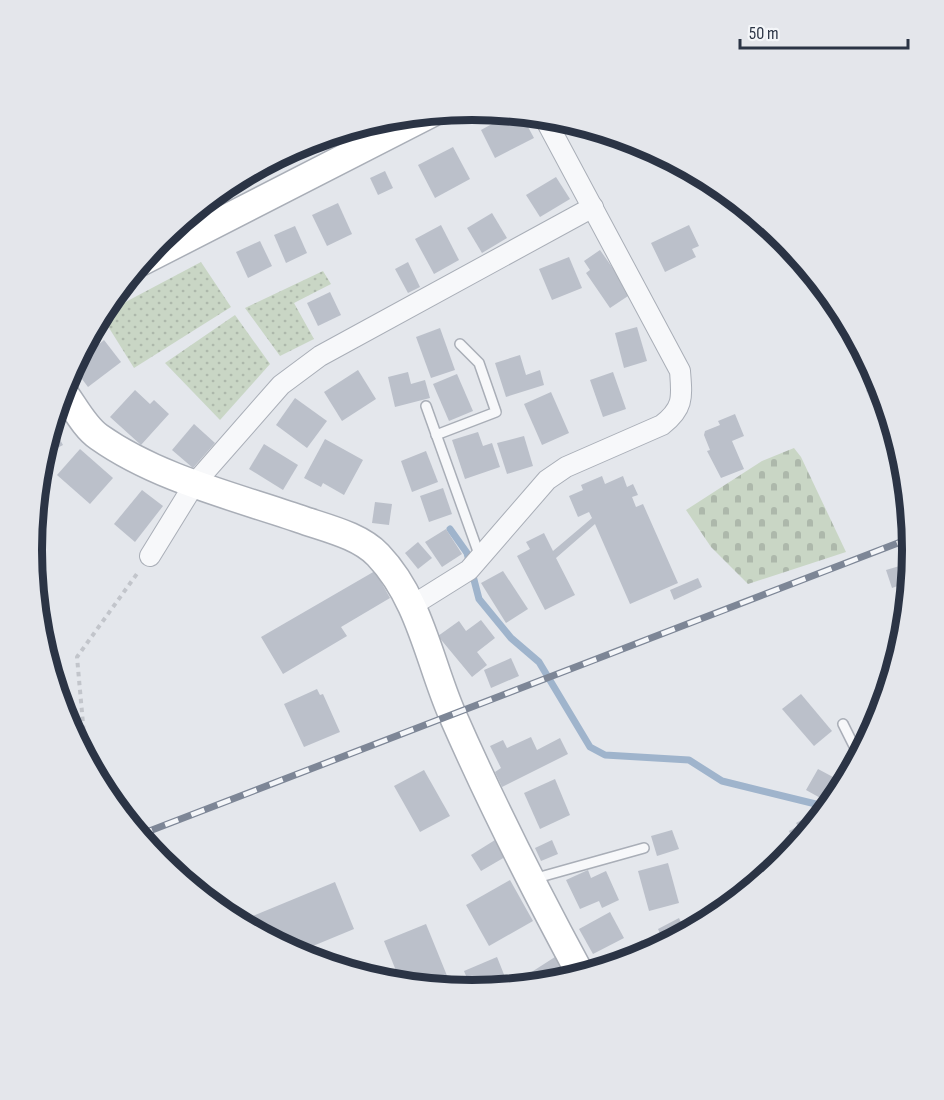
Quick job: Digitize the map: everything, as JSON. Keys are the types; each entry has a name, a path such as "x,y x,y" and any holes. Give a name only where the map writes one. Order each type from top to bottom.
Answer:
{"street":[{"path":"413,605 469,570 548,480 566,467 662,425 675,415 682,397 680,371 549,127"},
{"path":"166,248 382,129"},
{"path":"150,556 195,483 281,385 320,356 593,207"},
{"path":"69,400 97,436 142,462 195,483 347,535 377,554 413,605 432,665 452,715 530,880 577,967"}],"lane":[{"path":"436,435 496,412 479,363 460,344"},
{"path":"426,406 480,556"},
{"path":"843,724 854,747"},
{"path":"530,880 644,848"}],"path":[{"path":"84,736 77,657 150,556"}],"green space":[{"path":"201,262 231,307 134,368 107,324 118,306"},
{"path":"323,271 331,284 294,303 314,339 280,356 245,308"},
{"path":"235,315 270,364 220,420 165,363"},
{"path":"794,448 801,457 846,552 748,584 711,547 686,510 762,461"}],"building":[{"path":"498,121 526,124 534,138 495,158 481,130"},
{"path":"453,147 470,179 435,198 418,165"},
{"path":"385,171 393,188 378,195 370,178"},
{"path":"556,177 570,199 540,217 526,195"},
{"path":"338,203 352,234 327,246 312,215"},
{"path":"492,213 507,238 482,253 467,228"},
{"path":"441,225 459,260 434,274 415,239"},
{"path":"689,225 699,246 692,249 696,257 665,272 651,243"},
{"path":"295,226 307,253 286,263 274,235"},
{"path":"260,241 272,266 248,278 236,252"},
{"path":"600,250 631,294 610,308 586,273 590,270 584,261"},
{"path":"569,257 582,288 552,300 539,269"},
{"path":"408,262 420,287 408,293 395,269"},
{"path":"330,292 341,315 318,326 307,303"},
{"path":"637,327 647,361 624,368 615,333"},
{"path":"440,328 455,370 431,378 416,337"},
{"path":"104,340 121,362 88,387 79,375 91,352"},
{"path":"520,355 526,375 540,370 544,385 506,397 495,363"},
{"path":"358,370 376,399 342,421 324,392"},
{"path":"408,372 411,384 425,380 430,398 395,407 388,377"},
{"path":"613,372 626,409 603,417 590,380"},
{"path":"457,374 473,411 449,421 433,384"},
{"path":"870,388 881,418 879,419 866,390"},
{"path":"135,390 150,404 154,400 169,414 141,445 110,417"},
{"path":"551,392 569,433 542,445 524,404"},
{"path":"295,398 327,421 307,448 276,425"},
{"path":"735,414 744,436 732,441 744,469 721,478 707,451 710,450 704,435 705,431 720,425 718,421"},
{"path":"194,424 215,443 193,468 172,450"},
{"path":"478,432 483,446 492,443 500,467 465,479 452,440"},
{"path":"58,436 63,445 54,450"},
{"path":"524,436 533,466 507,474 497,443"},
{"path":"325,439 363,460 344,495 323,483 321,487 304,478"},
{"path":"264,444 298,465 283,490 249,469"},
{"path":"80,449 113,478 90,504 57,475"},
{"path":"426,451 438,482 412,492 401,461"},
{"path":"602,476 605,484 623,476 627,487 633,484 638,495 632,497 636,507 643,504 678,583 630,604 595,524 556,558 575,595 545,610 517,556 530,549 526,542 544,533 553,551 592,518 589,512 578,517 569,496 583,490 581,485"},
{"path":"443,488 452,514 429,522 420,496"},
{"path":"142,490 163,506 135,542 114,524"},
{"path":"375,502 392,504 389,525 372,523"},
{"path":"446,529 462,554 442,567 425,542"},
{"path":"418,542 432,558 418,569 405,553"},
{"path":"901,565 900,585 892,588 886,570"},
{"path":"375,571 390,598 341,627 347,636 283,674 261,637"},
{"path":"503,571 528,609 506,623 481,583"},
{"path":"698,578 702,587 674,600 670,590"},
{"path":"481,620 495,638 477,652 487,665 472,677 438,636 459,621 466,631"},
{"path":"511,658 519,676 491,688 484,670"},
{"path":"317,689 320,695 323,694 340,732 304,747 284,704"},
{"path":"801,694 832,731 814,746 782,709"},
{"path":"531,737 537,750 560,738 568,754 502,787 495,772 501,768 490,746 503,740 507,748"},
{"path":"845,758 847,759 822,799 806,790 818,769 833,777"},
{"path":"424,770 450,816 420,832 394,786"},
{"path":"555,779 570,815 540,829 524,793"},
{"path":"811,815 792,837 789,831 798,826 796,823"},
{"path":"672,830 679,849 657,856 651,836"},
{"path":"495,840 505,857 481,871 471,855"},
{"path":"552,840 558,854 541,861 535,848"},
{"path":"668,863 679,903 649,911 638,871"},
{"path":"588,870 591,878 606,871 619,900 602,908 599,901 580,909 566,880"},
{"path":"510,880 533,921 489,946 466,905"},
{"path":"335,882 354,929 309,948 249,917"},
{"path":"610,912 624,938 593,954 579,929"},
{"path":"679,918 682,925 661,936 658,929"},
{"path":"426,924 448,979 397,973 384,941"},
{"path":"642,940 644,944 621,953"},
{"path":"497,957 506,978 468,980 464,971"},
{"path":"555,957 563,970 532,975 530,973"}],"waterway":[{"path":"450,529 467,553 479,599 511,638 539,662 590,747 605,755 689,760 722,781 818,805"}],"railway":[{"path":"147,832 902,542"}]}
